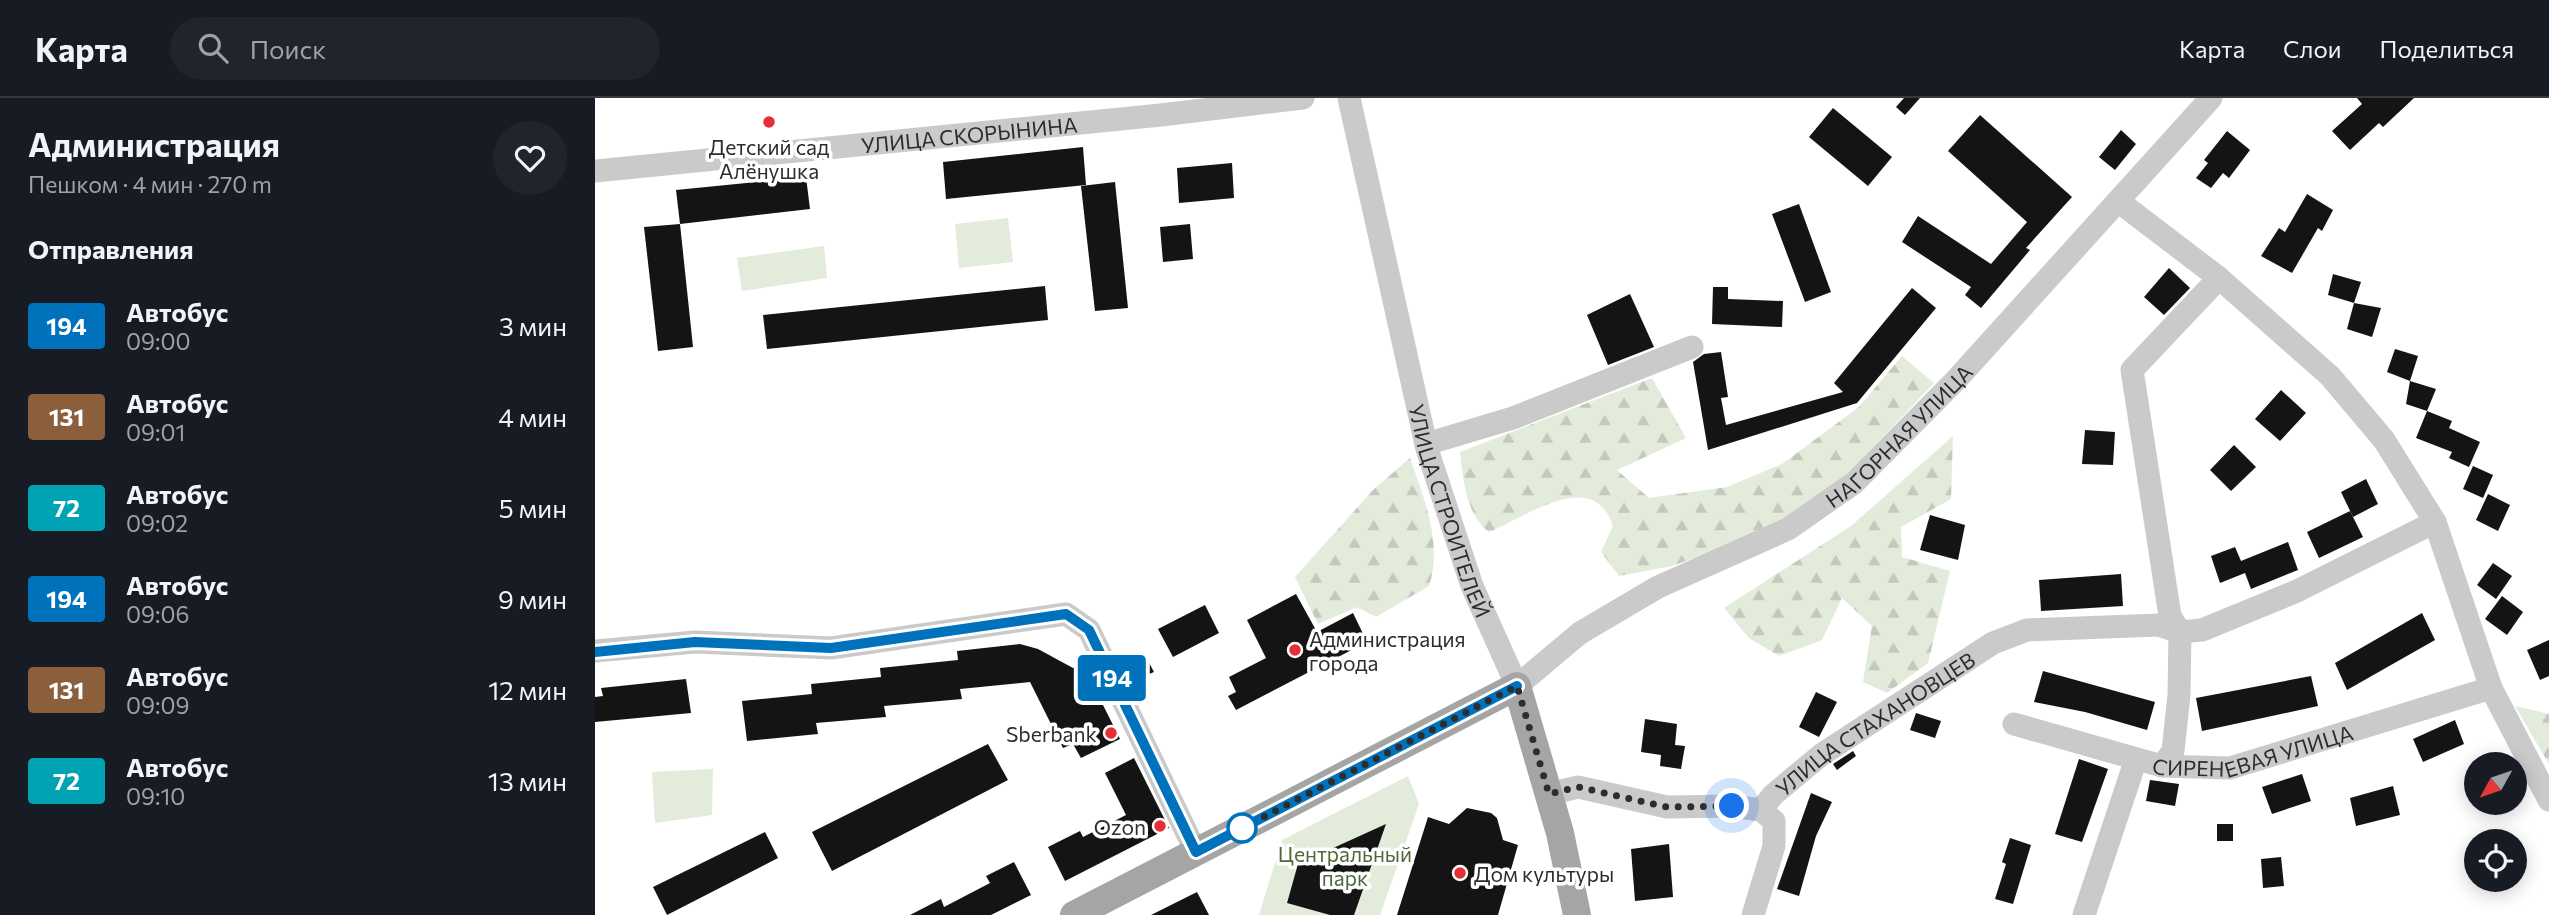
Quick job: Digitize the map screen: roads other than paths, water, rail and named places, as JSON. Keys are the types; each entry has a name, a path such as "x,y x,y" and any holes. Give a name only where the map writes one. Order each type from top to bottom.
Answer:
{"main road":[{"name":"УЛИЦА СТРОИТЕЛЕЙ","path":"1517,686 1549,794 1577,915"},
{"path":"1074,915 1517,686"}],"street":[{"name":"УЛИЦА СКОРЫНИНА","path":"595,171 1161,115 1303,98"},
{"name":"УЛИЦА СТРОИТЕЛЕЙ","path":"1349,98 1426,444 1472,586 1517,686"},
{"name":"НАГОРНАЯ УЛИЦА","path":"1517,686 1591,626 1658,587 1788,529 1854,483 1956,380 2211,98"},
{"path":"2118,201 2219,278 2330,376 2384,440 2435,522 2491,688 2549,800"},
{"path":"2162,766 2173,751 2179,695 2181,632 2170,616 2132,370 2219,278"},
{"path":"1426,444 1513,418 1692,348"},
{"path":"2181,632 2202,630 2297,592 2435,522"},
{"path":"595,652 695,642 831,648 1066,614 1089,630 1196,852"},
{"name":"УЛИЦА СТАХАНОВЦЕВ","path":"1761,810 1773,794 1821,755 1993,643 2027,630 2159,625 2181,632"},
{"name":"СИРЕНЕВАЯ УЛИЦА","path":"2014,724 2162,766 2230,768 2491,688"},
{"path":"2084,915 2136,759"},
{"path":"1549,794 1578,787 1667,807 1732,806 1761,810 1774,821 1775,846 1753,915"}],"place":[{"name":"Детский сад Алёнушка","path":"769,122"},
{"name":"Администрация города","path":"1295,650"},
{"name":"Sberbank","path":"1111,733"},
{"name":"Ozon","path":"1160,826"},
{"name":"Дом культуры","path":"1460,873"}],"park label":[{"name":"Центральный парк","path":"1345,865"}]}
